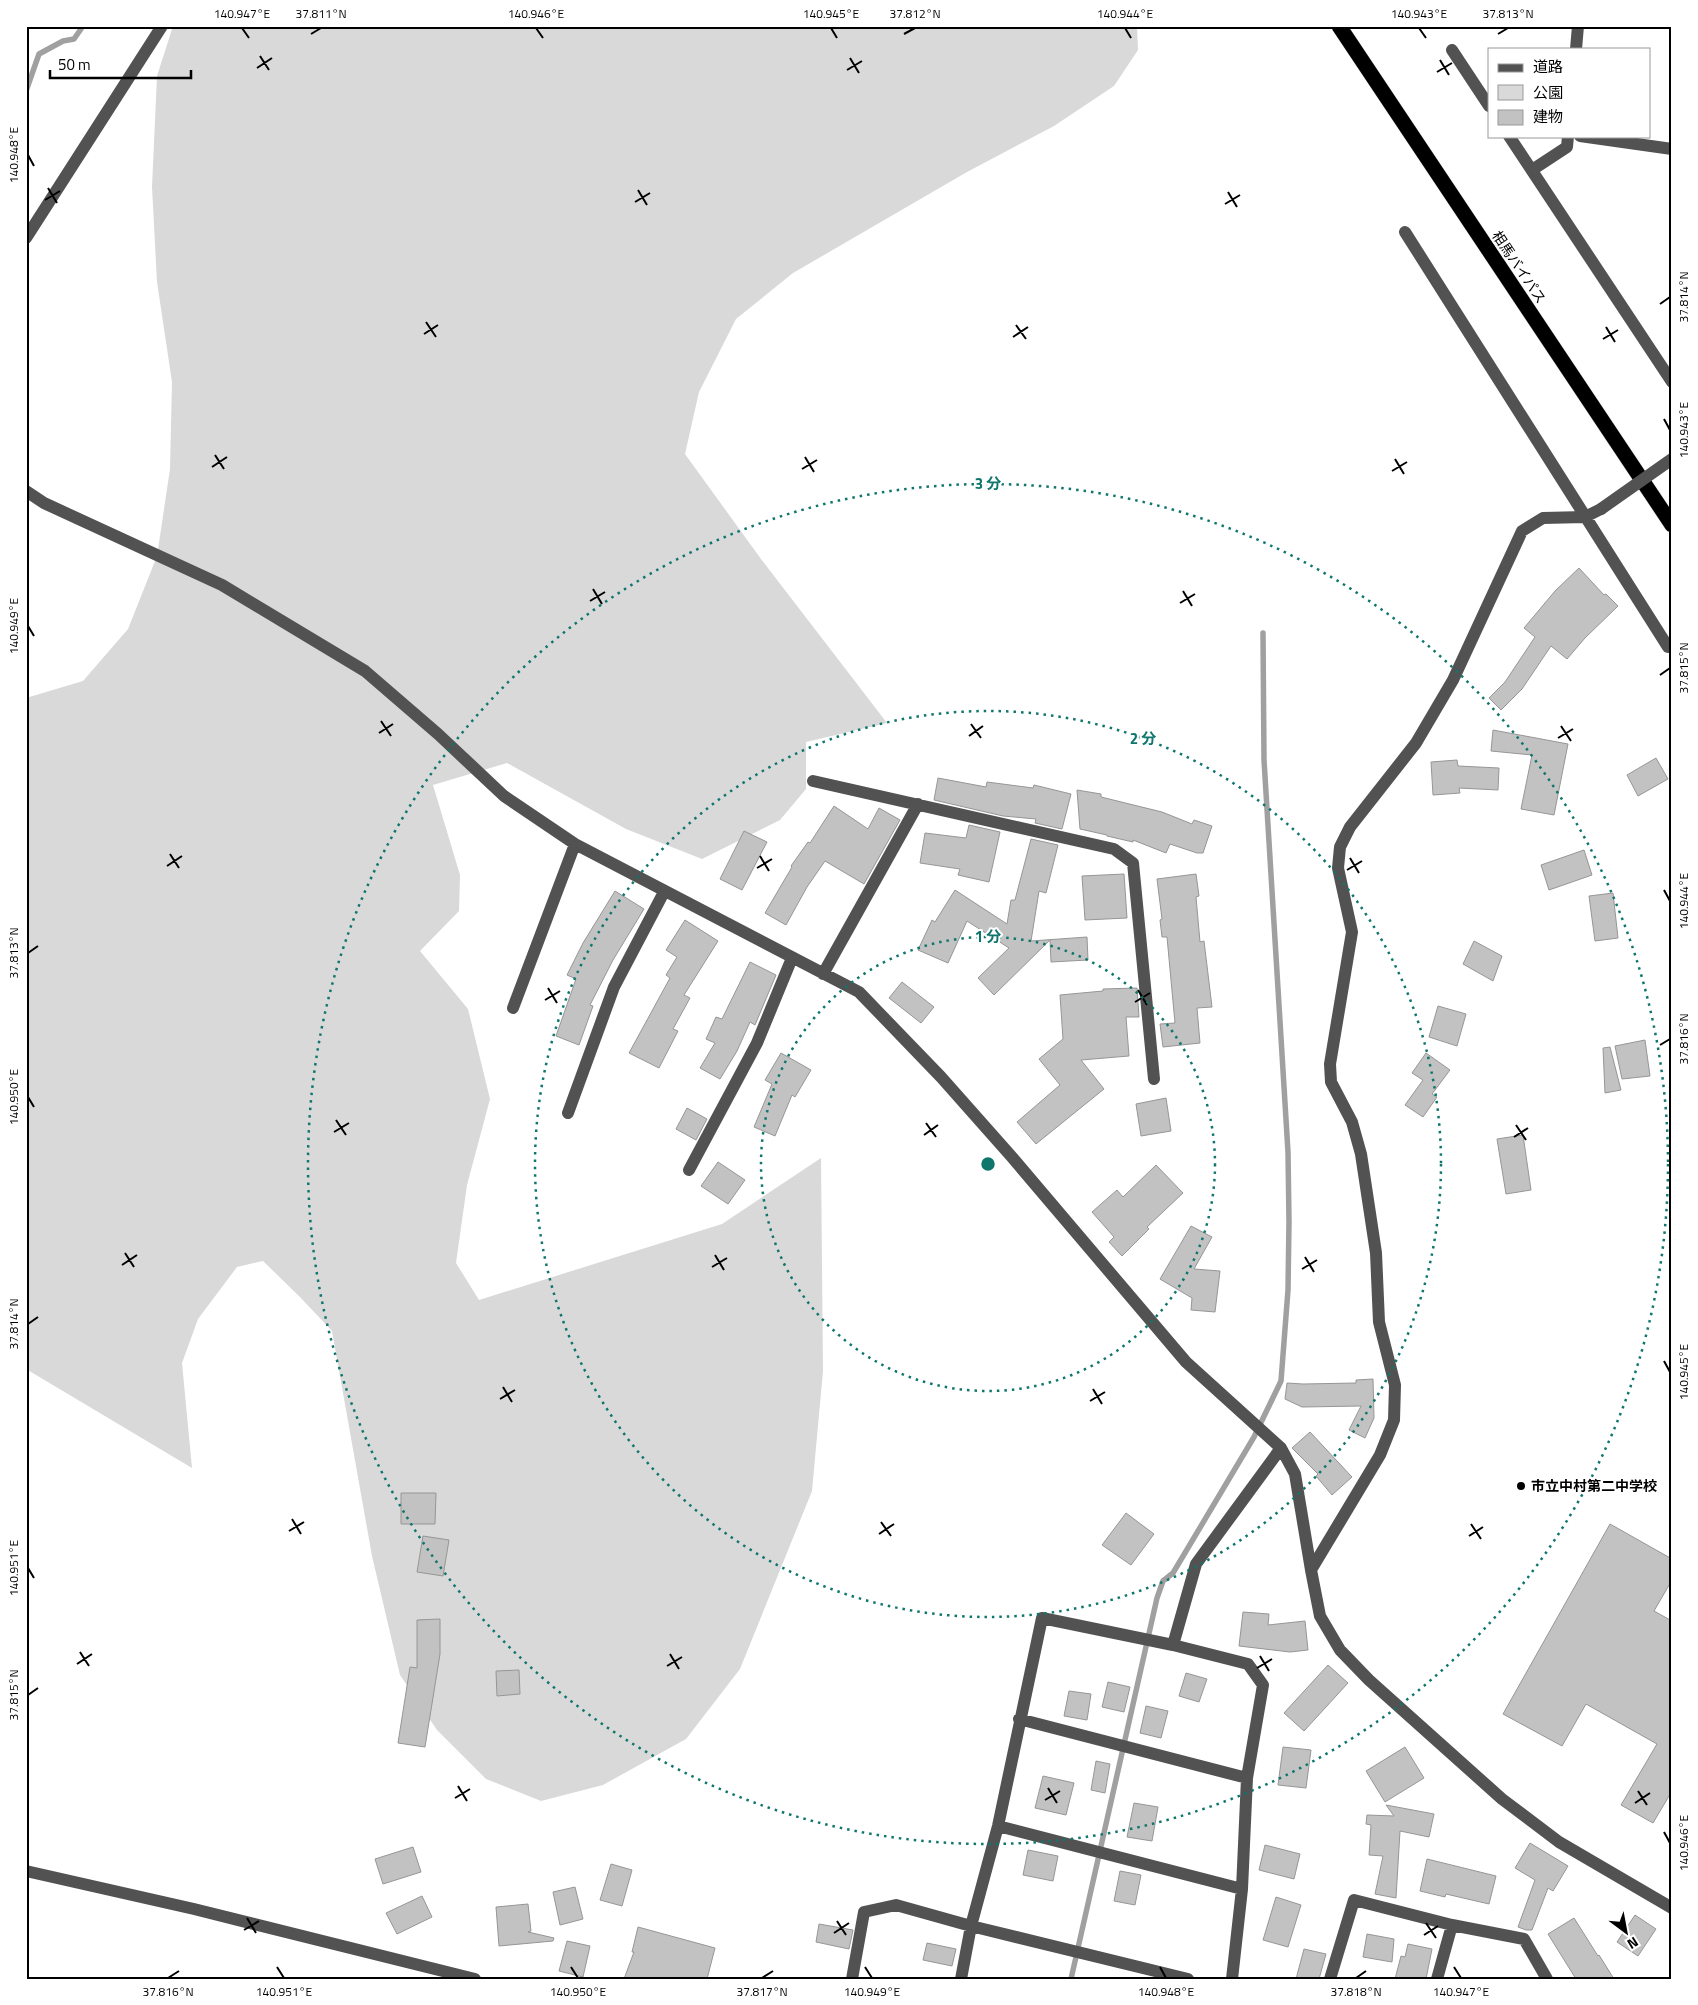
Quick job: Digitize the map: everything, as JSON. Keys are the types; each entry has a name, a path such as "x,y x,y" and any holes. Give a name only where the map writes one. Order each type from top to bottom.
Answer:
{"highway":[{"name":"相馬バイパス","path":"1339,26 1672,525"}],"street":[{"path":"26,238 162,26"},
{"path":"1576,48 1578,26"},
{"path":"1452,50 1488,104"},
{"path":"1510,138 1672,382"},
{"path":"1532,170 1567,147 1568,138"},
{"path":"1594,138 1672,149"},
{"path":"1405,232 1668,646"},
{"path":"1311,1570 1380,1456 1394,1420 1395,1385 1379,1322 1376,1253 1361,1154 1352,1122 1331,1082 1330,1064 1352,932 1338,868 1340,847 1350,827 1416,743 1453,680 1522,531 1543,518 1585,517 1601,509 1672,459"},
{"path":"26,491 44,503 222,585 365,671 438,734 504,796 575,844 859,992 941,1077 1011,1156 1186,1362 1281,1448 1295,1474 1320,1616 1340,1650 1369,1680 1502,1799 1559,1842 1672,1908"},
{"path":"813,782 1114,848 1133,863 1154,1079"},
{"path":"824,974 918,804"},
{"path":"513,1008 575,844"},
{"path":"568,1113 614,988 664,892"},
{"path":"689,1170 757,1043 792,958"},
{"path":"1173,1644 1196,1564 1281,1448"},
{"path":"961,1979 971,1926 998,1826 1042,1618 1173,1644 1248,1664 1263,1685 1247,1778 1242,1889 1232,1979"},
{"path":"1020,1719 1247,1778"},
{"path":"998,1826 1242,1889"},
{"path":"26,1871 194,1909 476,1979"},
{"path":"1330,1979 1354,1900 1452,1925 1524,1939 1547,1979"},
{"path":"852,1979 864,1912 896,1905 971,1926 1188,1979"},
{"path":"1437,1979 1452,1925"}],"green space":[{"path":"173,26 1137,26 1138,50 1114,86 1054,126 967,172 793,273 736,319 699,392 685,454 761,559 887,723 806,742 806,789 780,820 702,859 626,829 507,763 433,785 460,875 459,911 420,951 468,1009 490,1099 467,1185 456,1263 479,1300 722,1224 821,1158 823,1371 812,1491 740,1669 686,1739 603,1785 541,1801 486,1779 437,1730 400,1675 372,1556 332,1331 263,1261 237,1267 198,1319 182,1363 192,1468 26,1369 26,698 83,681 128,629 157,556 170,469 172,382 157,282 152,187 157,76"}],"building":[{"path":"1579,568 1604,595 1606,594 1618,606 1585,638 1567,659 1551,646 1522,689 1501,710 1489,698 1505,682 1535,637 1524,628 1555,591"},
{"path":"1493,730 1568,744 1554,815 1521,809 1532,755 1491,751"},
{"path":"1656,758 1668,779 1638,796 1627,775"},
{"path":"1457,760 1458,766 1499,768 1498,790 1459,788 1460,793 1433,795 1431,762"},
{"path":"938,778 986,787 987,782 1033,788 1034,785 1071,794 1062,829 1035,823 1036,819 1003,816 934,800"},
{"path":"1077,790 1101,794 1101,797 1162,812 1192,824 1194,820 1212,826 1203,853 1197,853 1170,844 1166,853 1133,840 1133,842 1080,829"},
{"path":"834,806 868,829 879,808 900,820 864,884 825,861 807,887 786,925 765,913 791,866 808,842 810,843"},
{"path":"969,825 1000,832 989,882 958,875 960,869 920,863 925,833 966,838"},
{"path":"744,831 767,842 742,890 720,879"},
{"path":"1031,839 1058,845 1046,893 1039,891 1031,941 1087,937 1088,960 1051,962 1050,940 994,995 978,978 1009,948 967,921 948,963 918,950 932,920 935,922 955,890 1007,924 1011,900 1015,900"},
{"path":"1584,850 1592,875 1549,890 1541,865"},
{"path":"1124,874 1127,918 1085,920 1082,876"},
{"path":"1196,874 1199,896 1196,897 1200,942 1204,941 1212,1007 1197,1008 1200,1043 1163,1047 1160,1024 1175,1023 1167,937 1162,937 1160,920 1162,919 1157,879"},
{"path":"615,891 644,909 613,960 590,1005 593,1006 579,1045 556,1036 576,979 567,975 583,943"},
{"path":"1613,893 1618,938 1595,941 1589,896"},
{"path":"685,920 718,941 684,995 690,998 673,1029 678,1031 659,1068 629,1053 670,978 666,975 677,957 666,950"},
{"path":"1474,941 1502,956 1493,981 1463,964"},
{"path":"750,962 776,975 755,1025 750,1022 737,1051 720,1079 700,1068 715,1043 706,1039 716,1017 722,1019"},
{"path":"902,982 934,1007 921,1023 889,998"},
{"path":"1137,988 1139,1017 1126,1017 1129,1056 1081,1060 1104,1089 1036,1144 1017,1122 1060,1085 1039,1059 1063,1039 1060,995 1103,991 1103,989"},
{"path":"1438,1006 1466,1014 1457,1046 1429,1037"},
{"path":"1645,1040 1650,1076 1622,1079 1615,1046"},
{"path":"1610,1047 1621,1090 1605,1093 1603,1048"},
{"path":"781,1053 811,1070 795,1097 792,1095 775,1136 754,1127 772,1084 765,1080"},
{"path":"1426,1053 1450,1070 1432,1094 1437,1097 1423,1117 1405,1105 1423,1080 1412,1073"},
{"path":"1166,1098 1171,1131 1141,1136 1136,1104"},
{"path":"687,1108 707,1119 696,1140 676,1129"},
{"path":"1523,1135 1531,1190 1506,1194 1497,1139"},
{"path":"718,1162 745,1180 728,1204 701,1186"},
{"path":"1156,1165 1183,1193 1147,1227 1149,1229 1122,1256 1109,1242 1114,1237 1092,1212 1117,1190 1123,1197"},
{"path":"1191,1226 1212,1237 1194,1269 1220,1271 1215,1312 1191,1310 1192,1298 1160,1279"},
{"path":"1373,1379 1374,1418 1365,1438 1349,1430 1361,1406 1302,1407 1285,1399 1287,1383 1356,1383 1356,1380"},
{"path":"1310,1432 1352,1477 1332,1495 1316,1476 1318,1474 1292,1448"},
{"path":"401,1493 436,1493 435,1524 401,1524"},
{"path":"1126,1513 1154,1534 1131,1565 1102,1545"},
{"path":"1610,1524 1672,1559 1672,1580 1654,1611 1672,1621 1672,1791 1653,1823 1621,1805 1657,1744 1586,1704 1562,1746 1503,1714"},
{"path":"423,1536 449,1540 443,1576 417,1572"},
{"path":"1243,1612 1269,1614 1268,1625 1305,1621 1308,1650 1290,1652 1239,1646"},
{"path":"440,1619 440,1654 425,1747 398,1743 410,1667 417,1668 417,1620"},
{"path":"1328,1665 1348,1683 1304,1731 1284,1713"},
{"path":"519,1670 520,1694 497,1696 496,1671"},
{"path":"1186,1673 1207,1679 1199,1702 1179,1696"},
{"path":"1108,1682 1130,1687 1124,1712 1102,1707"},
{"path":"1069,1691 1091,1694 1087,1720 1064,1716"},
{"path":"1146,1706 1168,1711 1161,1738 1140,1733"},
{"path":"1283,1747 1311,1750 1306,1788 1278,1785"},
{"path":"1405,1747 1424,1778 1385,1802 1366,1771"},
{"path":"1096,1761 1110,1764 1105,1793 1091,1790"},
{"path":"1043,1776 1074,1783 1066,1815 1035,1808"},
{"path":"1134,1803 1158,1807 1152,1841 1127,1837"},
{"path":"1386,1805 1434,1814 1429,1837 1400,1831 1396,1898 1375,1894 1383,1856 1369,1855 1371,1825 1366,1824 1367,1815 1394,1816"},
{"path":"1530,1843 1568,1866 1553,1891 1548,1888 1532,1930 1526,1930 1518,1927 1535,1880 1515,1868"},
{"path":"1265,1845 1300,1854 1294,1879 1259,1870"},
{"path":"413,1847 421,1872 383,1884 375,1859"},
{"path":"1028,1850 1058,1856 1053,1881 1023,1875"},
{"path":"1427,1859 1496,1876 1489,1904 1446,1894 1445,1897 1420,1891"},
{"path":"611,1864 632,1870 622,1906 600,1900"},
{"path":"1120,1871 1141,1875 1135,1905 1114,1901"},
{"path":"575,1887 583,1919 560,1925 553,1892"},
{"path":"422,1896 432,1917 397,1934 386,1913"},
{"path":"1276,1897 1301,1905 1288,1947 1263,1940"},
{"path":"528,1904 531,1931 528,1932 554,1938 553,1941 499,1946 496,1907"},
{"path":"1635,1915 1656,1929 1638,1956 1617,1942"},
{"path":"1574,1918 1614,1979 1576,1979 1548,1934"},
{"path":"819,1924 853,1930 849,1949 816,1942"},
{"path":"638,1927 715,1948 707,1979 624,1979 634,1952 632,1952"},
{"path":"1367,1934 1394,1939 1392,1962 1363,1957"},
{"path":"567,1941 590,1946 583,1977 559,1971"},
{"path":"927,1943 956,1949 952,1966 923,1960"},
{"path":"1408,1944 1432,1949 1426,1979 1395,1979 1401,1956 1405,1957"},
{"path":"1304,1949 1326,1954 1319,1979 1296,1979"}],"waterway":[{"path":"26,91 39,54 63,41 74,39 83,26"},
{"path":"1071,1979 1157,1598 1163,1581 1173,1573 1254,1437 1281,1381 1288,1290 1288,1152 1264,760 1263,633"}],"place":[{"name":"市立中村第二中学校","path":"1521,1486"}]}
